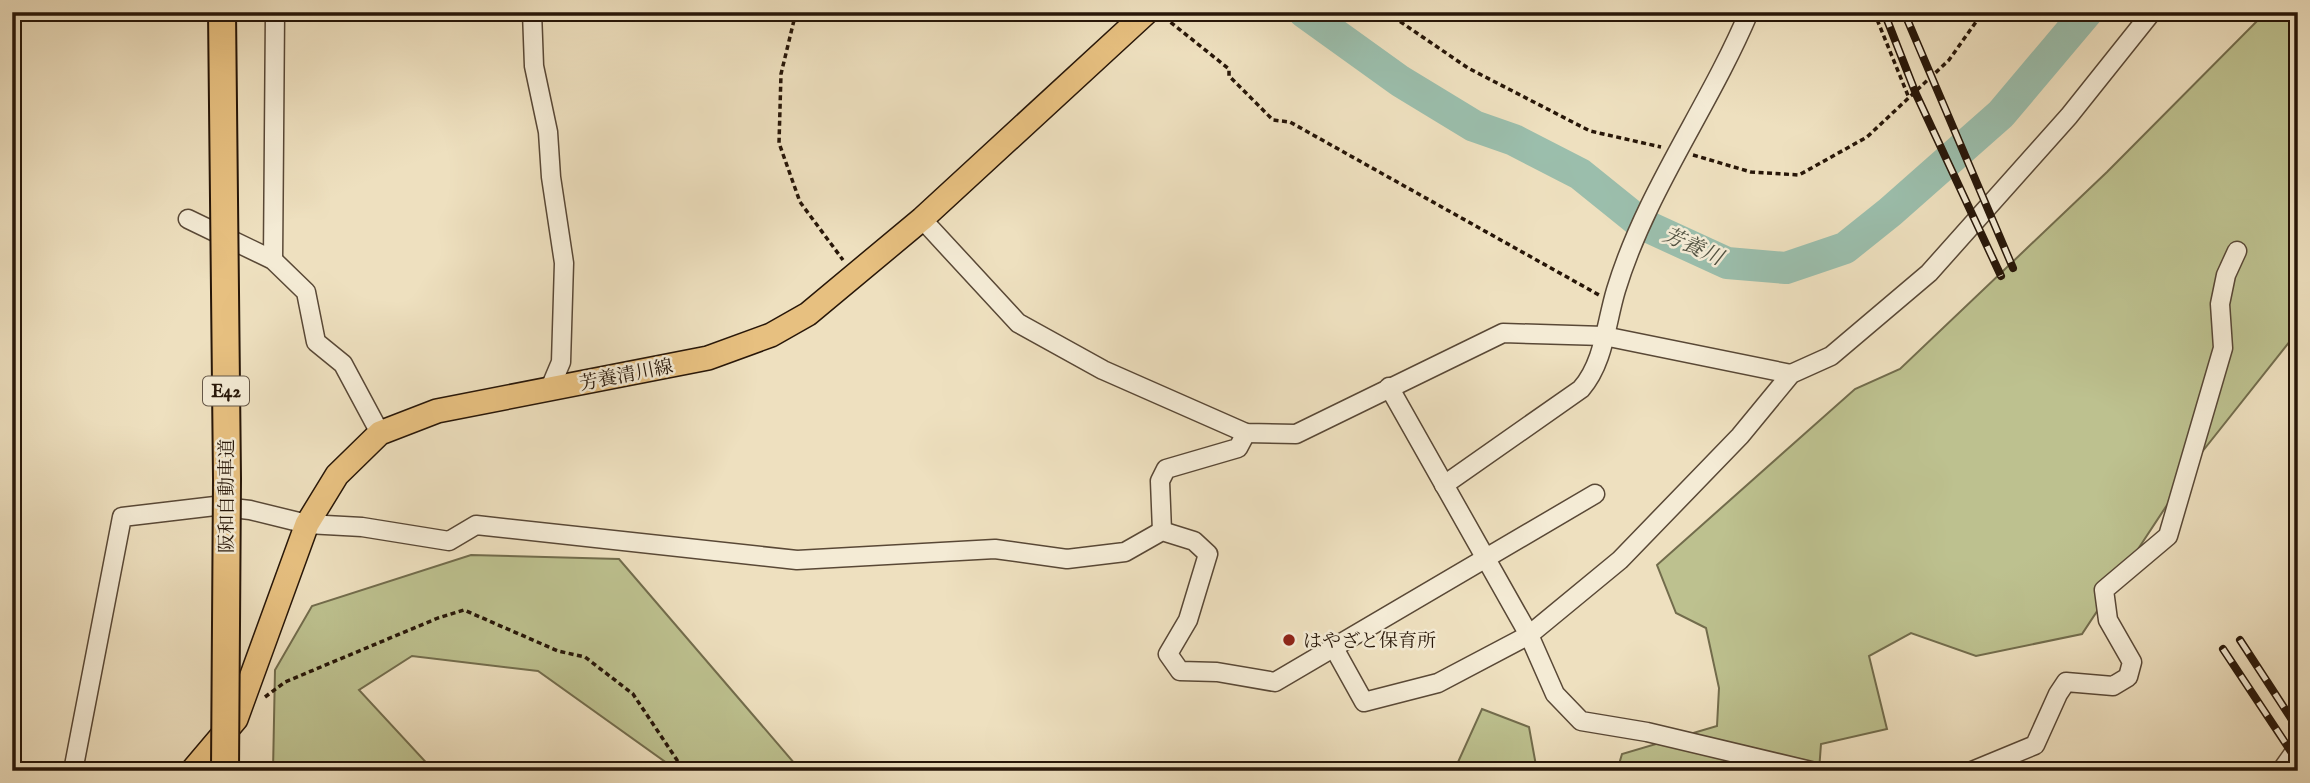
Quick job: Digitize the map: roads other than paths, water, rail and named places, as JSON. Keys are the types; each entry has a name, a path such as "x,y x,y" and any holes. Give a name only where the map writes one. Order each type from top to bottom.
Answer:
{"highway":[{"name":"阪和自動車道","path":"222,12 227,479 225,771"}],"main road":[{"name":"芳養清川線","path":"192,771 236,719 307,524 337,475 380,433 437,411 708,358 771,335 808,314 922,219 1147,12"}],"street":[{"path":"273,260 275,12"},
{"path":"532,12 534,66 548,132 551,177 564,263 561,362 550,388"},
{"path":"1444,485 1581,389 1592,376 1614,296 1672,158 1749,12"},
{"path":"1334,648 1364,702 1438,683 1528,635 1620,560 1740,436 1791,374 1830,356 1929,273 2069,117 2152,12"},
{"path":"188,219 273,260 306,292 316,342 343,364 380,433"},
{"path":"922,219 1018,323 1103,370 1246,433 1296,435 1503,333 1604,336 1791,374"},
{"path":"1972,771 2035,745 2066,682 2113,686 2128,677 2132,663 2108,620 2104,590 2168,536 2223,348 2220,304 2226,275 2237,251"},
{"path":"1389,387 1528,635 1555,694 1581,720 1647,732 1811,771"},
{"path":"1162,531 1160,481 1166,469 1238,448 1246,433"},
{"path":"73,771 122,517 215,506 250,510 307,524 362,527 449,541 476,525 797,560 995,549 1067,559 1125,552 1162,531 1194,541 1208,554 1188,620 1168,654 1180,671 1217,672 1275,682 1595,494"},
{"path":"2281,771 2298,747"}],"waterway":[{"name":"芳養川","path":"1304,12 1400,81 1474,126 1514,140 1580,174 1642,224 1727,263 1786,268 1845,248 1890,212 2001,114 2087,12"}],"railway":[{"path":"1884,12 1916,94 2001,276"},
{"path":"1904,12 2013,268"},
{"path":"2240,640 2298,729"},
{"path":"2223,649 2298,762"}],"place":[{"name":"はやざと保育所","path":"1289,640"}]}
